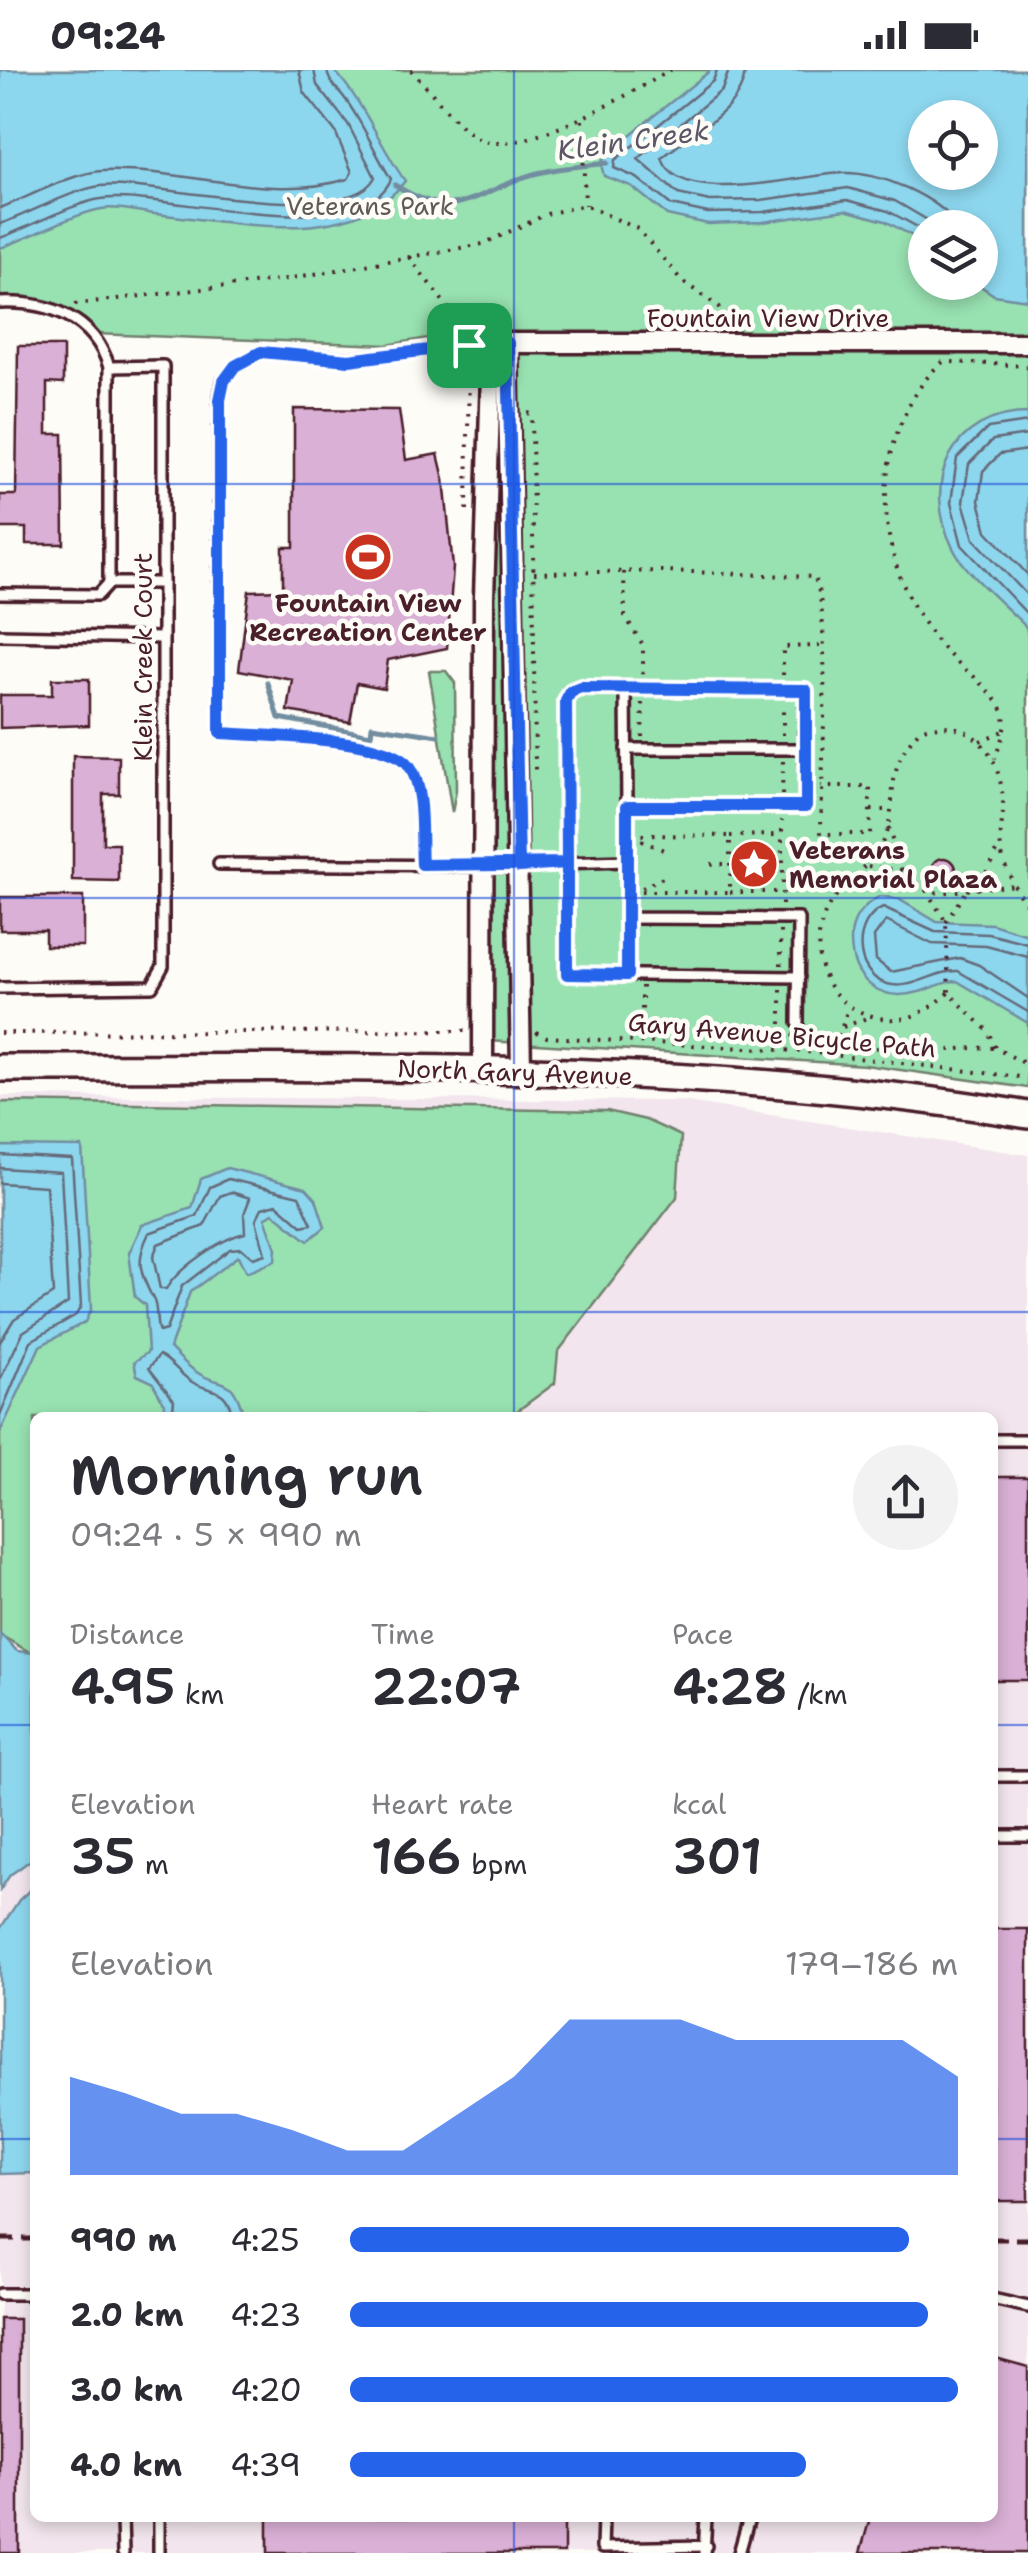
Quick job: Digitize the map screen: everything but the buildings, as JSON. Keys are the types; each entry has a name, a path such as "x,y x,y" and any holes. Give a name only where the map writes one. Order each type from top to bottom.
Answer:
{"street":[{"name":"Fountain View Drive","path":"500,343 1028,342"},
{"path":"500,343 519,866 521,1070"},
{"path":"483,1068 484,597 500,343"},
{"name":"North Gary Avenue","path":"0,1068 483,1068 824,1089 1028,1114"}],"lane":[{"path":"0,303 56,308 95,334 109,367 109,582 98,596 0,594"},
{"path":"422,865 415,778 395,755 359,746 220,733 220,400 224,381 246,356 261,352 349,360 500,343"},
{"name":"Klein Creek Court","path":"0,988 152,986 163,966 163,366 109,367"},
{"path":"109,582 163,583"},
{"path":"0,635 163,638"},
{"path":"627,806 806,806 806,690 581,688 571,692 566,701 567,974 799,977"},
{"path":"626,688 627,975"},
{"path":"626,749 806,749"},
{"path":"219,864 519,866 627,862"},
{"path":"627,918 799,919 798,1023"},
{"path":"998,1440 1028,1440"},
{"path":"998,1776 1028,1776"},
{"path":"998,1836 1028,1836"},
{"path":"0,2294 30,2294"},
{"path":"998,2300 1027,2307"},
{"path":"122,2522 122,2553"},
{"path":"159,2522 160,2553"},
{"path":"602,2522 602,2548 640,2550 705,2550 706,2522"},
{"path":"739,2553 748,2522"}],"path":[{"path":"410,70 482,140 504,142 582,118 671,70"},
{"path":"582,118 585,205"},
{"path":"56,308 109,296 286,279 483,244 548,214 585,205 638,229 682,281 722,313 752,325"},
{"path":"410,257 470,332 467,525"},
{"path":"994,759 1004,730 1002,709 941,646 902,578 889,547 884,513 886,474 900,423 941,362 1028,366"},
{"path":"534,573 814,576 820,587 823,646 821,786 821,834 870,834 870,787 821,786"},
{"path":"903,871 888,828 897,760 920,730 955,724 979,741 994,759 1003,798 1000,846 1028,905"},
{"path":"979,741 1004,730"},
{"path":"871,810 888,810"},
{"path":"888,828 869,866 832,901 820,927 818,961 826,982 848,1008 872,1016 894,1021 913,1018 930,1011 948,993"},
{"path":"730,836 730,892"},
{"path":"664,850 641,838 782,836"},
{"path":"974,890 1000,846"},
{"path":"710,864 738,864"},
{"path":"869,866 903,871 926,890 946,922"},
{"path":"662,878 641,890 782,892"},
{"path":"926,890 965,892 1015,884"},
{"path":"965,892 946,922 945,985 948,993 988,1031 995,1048"},
{"path":"839,1036 848,1008"},
{"path":"842,1027 872,1016"},
{"path":"0,1033 467,1031"},
{"name":"Gary Avenue Bicycle Path","path":"534,1032 926,1064 1028,1078"},
{"path":"799,1036 839,1036 853,1043 919,1055 926,1064"},
{"path":"904,1051 995,1048 1028,1065"}],"shaded area":[{"path":"0,1096 681,1101 1028,1155 1028,2553 0,2553"}],"green space":[{"name":"Veterans Park","path":"0,70 1028,70 1028,1088 865,1065 488,1041 492,343 469,331 387,345 95,334 56,308 0,303"},
{"path":"429,671 446,671 455,683 456,791 452,813"},
{"path":"0,1102 607,1111 646,1120 681,1136 677,1197 558,1352 555,1383 516,1412 30,1412 30,1652 0,1635"}],"water":[{"path":"0,70 334,70 355,96 405,181 382,203 354,217 323,224 254,225 107,208 77,216 0,248"},
{"path":"711,70 1028,70 1028,300 998,296 998,210 908,210 908,234 885,221 845,210 763,222 708,224 667,215 631,186 604,176 601,164 606,154"},
{"path":"1028,413 1028,636 1026,627 959,558 944,523 940,499 942,476 962,438 1002,416"},
{"path":"880,897 900,900 937,922 992,924 1028,935 1028,1023 957,981 905,995 880,991 870,985 856,967 851,940 859,914"},
{"path":"0,1146 82,1147 91,1309 85,1322 40,1346 0,1433"},
{"path":"227,1168 306,1188 316,1199 325,1227 308,1241 273,1213 265,1218 276,1248 275,1261 246,1273 238,1256 190,1292 170,1348 204,1377 230,1387 243,1412 163,1412 165,1405 152,1382 137,1375 134,1362 148,1352 145,1305 135,1297 129,1253 142,1225 192,1208 201,1179"},
{"path":"0,1634 17,1651 30,1652 30,1861 10,1875 0,1890"},
{"path":"30,1890 30,2173 0,2174 0,1929"}],"waterway":[{"name":"Klein Creek","path":"395,185 432,202 460,203 531,175 607,163"},
{"path":"268,683 279,718 371,735 372,726 439,736"}],"railway":[{"path":"0,2239 30,2239"},
{"path":"998,2239 1028,2239"}],"place":[{"name":"Fountain View Recreation Center","path":"368,557"},
{"name":"Veterans Memorial Plaza","path":"754,864"}],"route":[{"path":"469,345 349,360 261,352 246,356 224,381 220,400 220,733 359,746 395,755 408,765 415,778 422,865 519,866 567,863 566,701 571,692 581,688 806,690 806,806 627,806 627,975 567,974 567,863 536,865 519,866 508,343 469,345"}]}
